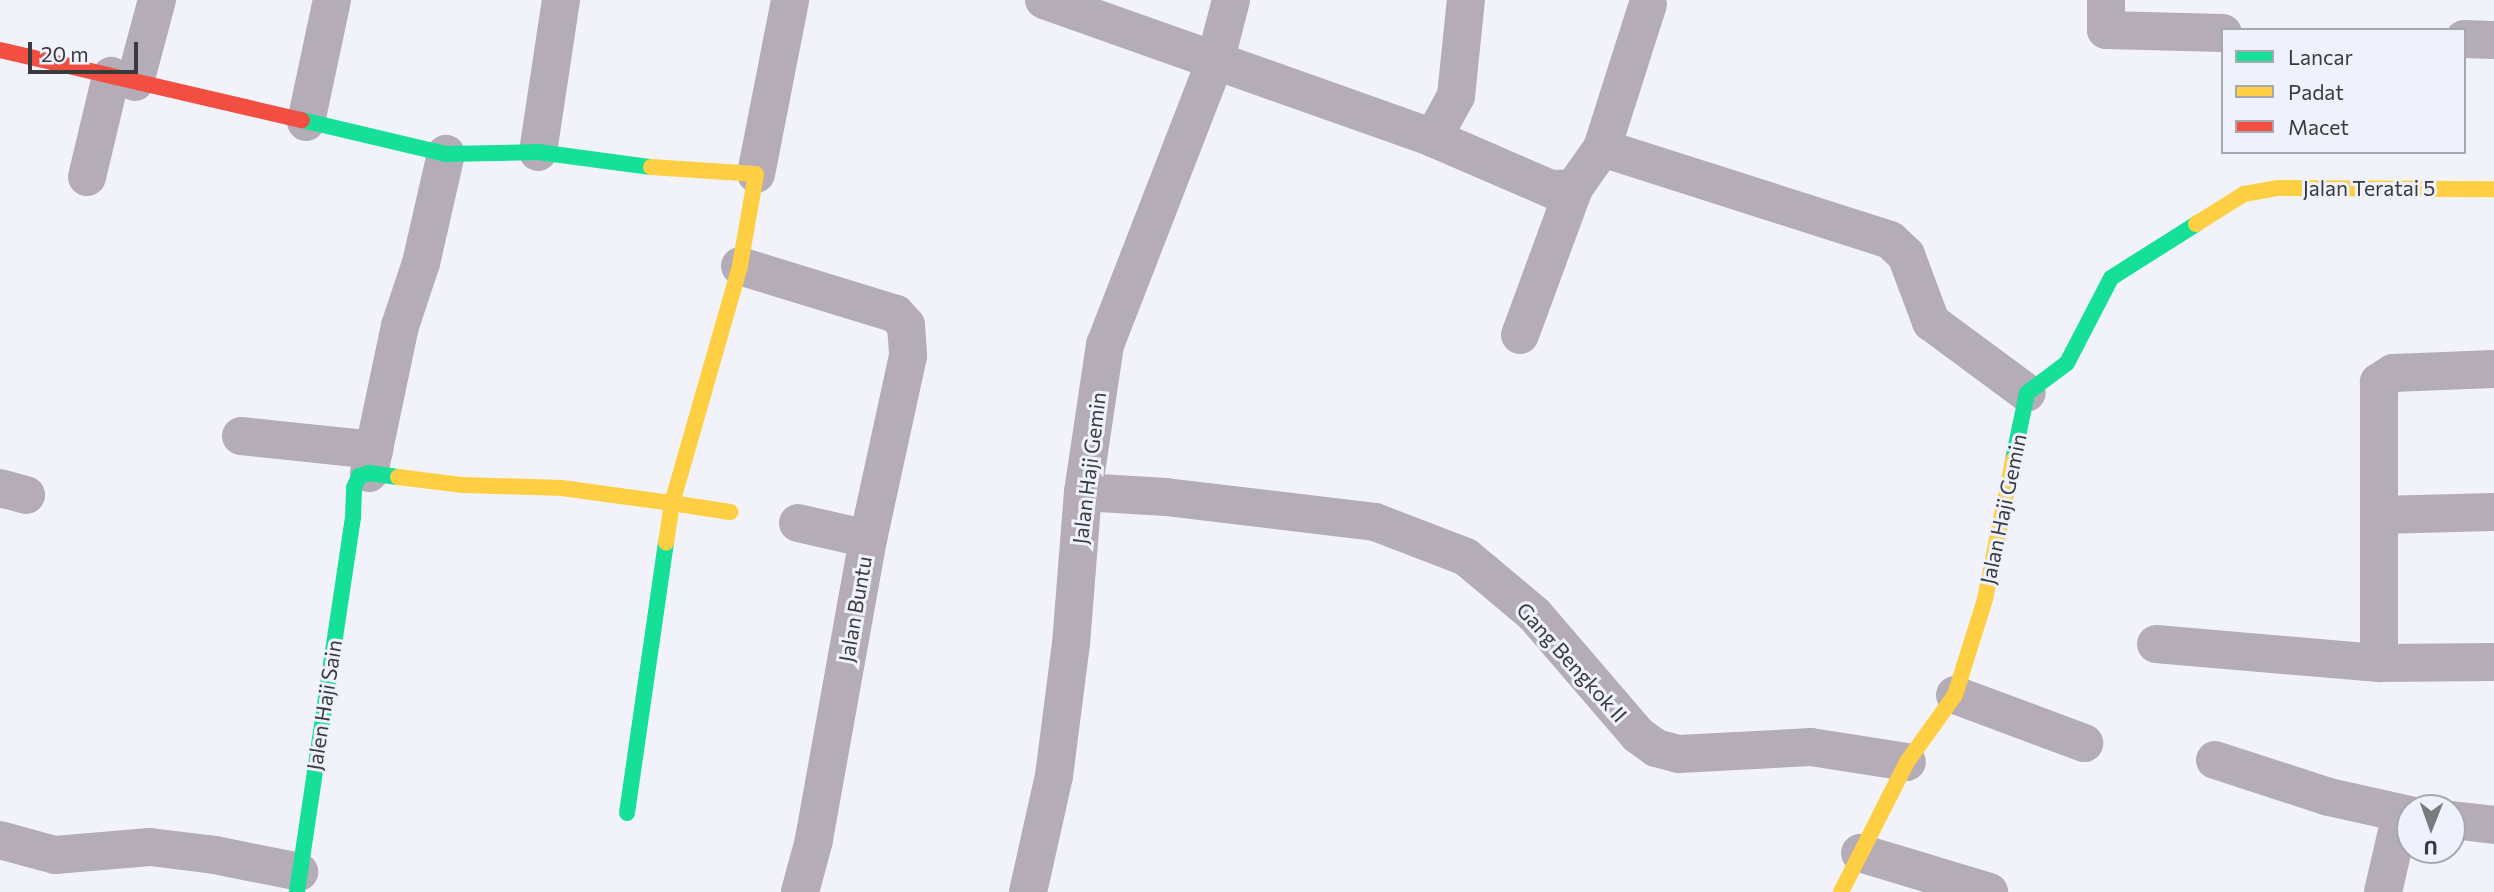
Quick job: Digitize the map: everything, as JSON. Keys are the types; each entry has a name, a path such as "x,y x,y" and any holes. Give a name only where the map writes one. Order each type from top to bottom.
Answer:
{"street":[{"path":"87,177 123,79 157,0"},
{"path":"306,122 332,0"},
{"path":"538,152 561,0"},
{"path":"627,813 672,503 740,266 790,0"},
{"path":"1045,0 1433,138 1551,189 1574,188"},
{"name":"Jalan Haji Gemin","path":"1028,892 1054,776 1071,644 1083,492 1104,345 1215,62 1231,0"},
{"path":"1433,138 1456,96 1466,0"},
{"path":"1520,335 1574,188 1602,148 1648,4"},
{"path":"2106,15 2221,33"},
{"path":"2466,39 2494,40"},
{"path":"0,50 446,154 538,152 665,169 756,174"},
{"path":"1602,148 1889,240 1906,255 1931,322 2027,393"},
{"path":"371,462 400,326 421,262 446,154"},
{"name":"Jalan Teratai 5","path":"2027,393 2067,363 2110,278 2244,194 2278,188 2494,189"},
{"name":"Jalan Buntu","path":"740,266 895,314 906,325 908,356 868,539 814,840 800,892"},
{"path":"2379,663 2379,382 2393,373 2494,369"},
{"name":"Jalan Haji Gemin","path":"1841,892 1907,762 1955,695 1985,599 2027,393"},
{"path":"241,436 371,462 462,485 562,488 730,512"},
{"name":"Jalen Haji Sain","path":"298,882 353,518 354,488 359,476 371,462"},
{"name":"Gang Bengkok II","path":"1083,492 1166,496 1376,522 1466,557 1534,614 1638,735 1656,748 1679,754 1811,747 1907,762"},
{"path":"2379,515 2494,512"},
{"path":"798,523 868,539"},
{"path":"2156,644 2379,663 2494,662"},
{"path":"1955,695 2084,743"},
{"path":"2215,760 2329,797 2396,813"},
{"path":"2466,822 2494,825"},
{"path":"0,840 55,855 150,847 215,855 298,882"},
{"path":"2384,892 2396,850"},
{"path":"1860,853 1989,892"}],"traffic: fast":[{"path":"302,120 446,154 538,152 651,167"},
{"path":"2013,460 2027,393 2067,363 2111,278 2196,224"},
{"path":"297,892 353,518 354,488 359,476 369,473 398,477"},
{"path":"627,813 666,543"}],"traffic: slow":[{"path":"651,167 756,174 740,266 672,503 730,512"},
{"path":"2196,224 2244,194 2278,188 2494,189"},
{"path":"1841,892 1907,762 1955,695 1985,599 2013,460"},
{"path":"398,477 462,485 562,488 672,503 666,543"}],"traffic: jam":[{"path":"0,50 302,120"}]}
